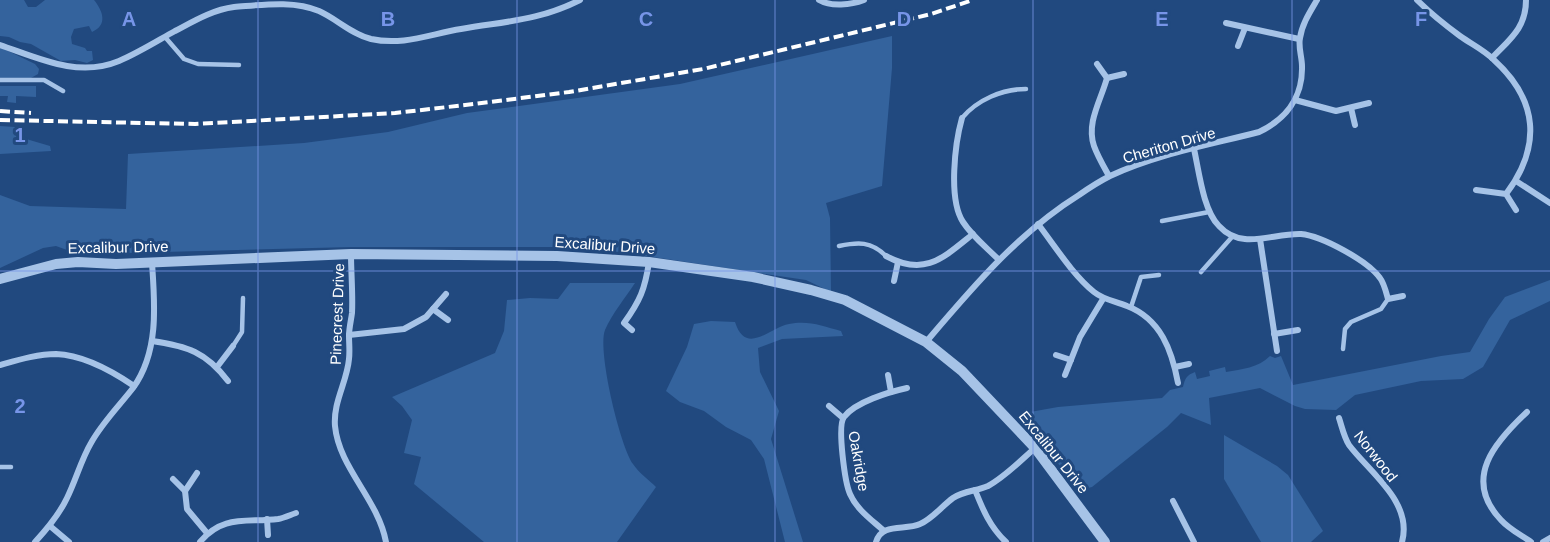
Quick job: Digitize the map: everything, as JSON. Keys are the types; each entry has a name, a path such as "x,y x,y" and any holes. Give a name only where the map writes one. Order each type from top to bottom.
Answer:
{"street":[{"path":"0,45 62,66 84,68 117,62 212,12 232,8 299,3 320,11 350,31 370,39 393,42 420,39 459,29 518,22 560,10 580,0"},
{"path":"819,0 823,3 842,5 864,0"},
{"name":"Cheriton Drive","path":"926,342 998,259 1038,224 1109,176 1149,161 1259,132 1272,126 1286,114 1295,100 1300,85 1302,67 1299,39 1304,23 1317,0"},
{"path":"1417,0 1458,35 1492,58 1507,73 1522,95 1531,121 1530,151 1516,181 1506,194"},
{"path":"1492,58 1521,28 1526,0"},
{"path":"1226,23 1299,39"},
{"path":"1238,46 1245,28"},
{"path":"1097,64 1107,78"},
{"path":"1107,78 1125,74"},
{"path":"1107,78 1101,100 1094,114 1091,130 1094,145 1109,176"},
{"path":"1295,100 1336,111 1369,104"},
{"path":"1351,108 1355,125"},
{"path":"963,118 954,183 957,212 973,234 998,259"},
{"path":"1194,149 1209,212 1218,226 1232,237 1245,240 1299,234 1314,236 1368,265 1381,279 1388,299 1403,296"},
{"path":"1516,181 1550,203"},
{"path":"1476,190 1506,194"},
{"path":"1506,194 1516,210"},
{"path":"1038,224 1080,278 1103,299 1137,310 1156,327 1173,356 1178,383"},
{"path":"886,256 898,262 926,265 942,260 973,234"},
{"path":"1260,238 1277,351"},
{"name":"Excalibur Drive","path":"0,279 67,262 152,263 351,254 557,256 649,262 753,277 812,290 844,300 926,342 962,371 1035,448 1105,542"},
{"name":"Pinecrest Drive","path":"351,254 352,314 349,359 336,406 335,427 354,476 383,525 386,542"},
{"path":"632,330 624,323 641,298 649,262"},
{"path":"894,281 898,262"},
{"path":"35,542 50,526 66,500 92,442 134,386 144,367 152,341 154,313 152,263"},
{"path":"349,334 404,329 426,317 446,294"},
{"path":"1065,375 1080,337 1103,299"},
{"path":"434,309 448,320"},
{"path":"1274,334 1298,330"},
{"path":"152,341 186,347 217,367 228,381"},
{"path":"217,367 233,346"},
{"path":"0,365 55,354 72,356 114,372 134,386"},
{"path":"1056,355 1071,360"},
{"path":"1175,367 1189,364"},
{"path":"888,375 891,392"},
{"name":"Oakridge","path":"884,531 859,509 849,493 840,434 843,418 869,400 907,388"},
{"name":"Oakridge","path":"829,406 843,418"},
{"path":"1527,412 1502,435 1489,455 1484,487 1490,506 1502,521 1531,542"},
{"name":"Norwood","path":"1339,418 1351,447 1381,479 1397,506 1404,527 1402,542"},
{"path":"876,542 877,537 888,528 904,528 920,524 955,496 987,486 1035,448"},
{"path":"185,491 197,473"},
{"path":"173,479 185,491 187,509 207,533"},
{"path":"975,490 984,513 996,533 1006,542"},
{"path":"1173,501 1194,542"},
{"path":"200,542 207,533 223,524 237,520 280,519 296,513"},
{"path":"267,519 268,535"},
{"path":"50,526 69,542"},
{"path":"1543,542 1550,538"}],"lane":[{"path":"165,37 184,59 198,64 239,65"},
{"path":"0,80 44,80 63,91"},
{"path":"963,118 969,110 997,94 1026,88"},
{"path":"1162,221 1209,212"},
{"path":"1201,272 1232,237"},
{"path":"839,246 856,243 870,244 880,249 886,256"},
{"path":"1131,307 1141,277 1159,275"},
{"path":"233,346 242,332 243,298"},
{"path":"1343,349 1345,329 1351,322 1381,309 1388,299"},
{"path":"0,467 10,467"}],"shaded area":[{"path":"0,0 24,0 28,7 36,7 45,0 94,0 102,13 100,26 92,32 89,26 74,29 71,37 72,44 92,51 93,60 87,63 75,60 61,61 31,44 0,36"},
{"path":"892,36 892,68 882,186 826,203 830,218 831,292 806,280 620,252 558,247 352,247 126,253 67,250 56,246 43,248 0,268 0,195 30,206 126,209 128,154 304,143 388,132 467,113 680,84"},
{"path":"0,47 35,64 39,69 38,74 31,78 0,78"},
{"path":"0,86 36,86 36,97 16,96 16,103 7,102 8,96 0,96"},
{"path":"0,126 15,127 16,136 50,146 51,151 0,154"},
{"path":"1550,280 1550,301 1510,320 1483,367 1463,379 1421,381 1355,395 1336,410 1305,409 1260,388 1209,398 1211,425 1181,413 1167,427 1092,487 1079,490 1019,414 1058,407 1162,398 1170,390 1183,387 1187,377 1195,372 1197,379 1210,376 1209,371 1225,367 1226,372 1250,367 1270,356 1275,358 1281,356 1293,385 1470,352 1505,297"},
{"path":"570,283 635,283 605,330 604,357 616,419 628,454 635,467 656,487 617,542 484,542 414,484 421,457 404,453 412,420 392,397 495,353 504,331 507,300 558,299"},
{"path":"711,321 735,322 745,337 752,339 781,326 796,323 815,324 841,331 843,336 782,339 758,348 760,372 779,411 771,439 803,542 785,542 764,459 751,440 726,427 704,411 680,402 666,391 687,347 694,324"},
{"path":"1224,435 1277,466 1288,475 1323,531 1311,542 1261,542 1224,479"}],"railway":[{"path":"0,120 195,124 395,113 474,104 569,92 703,69 931,14 973,0"},
{"path":"0,111 31,113"}]}
